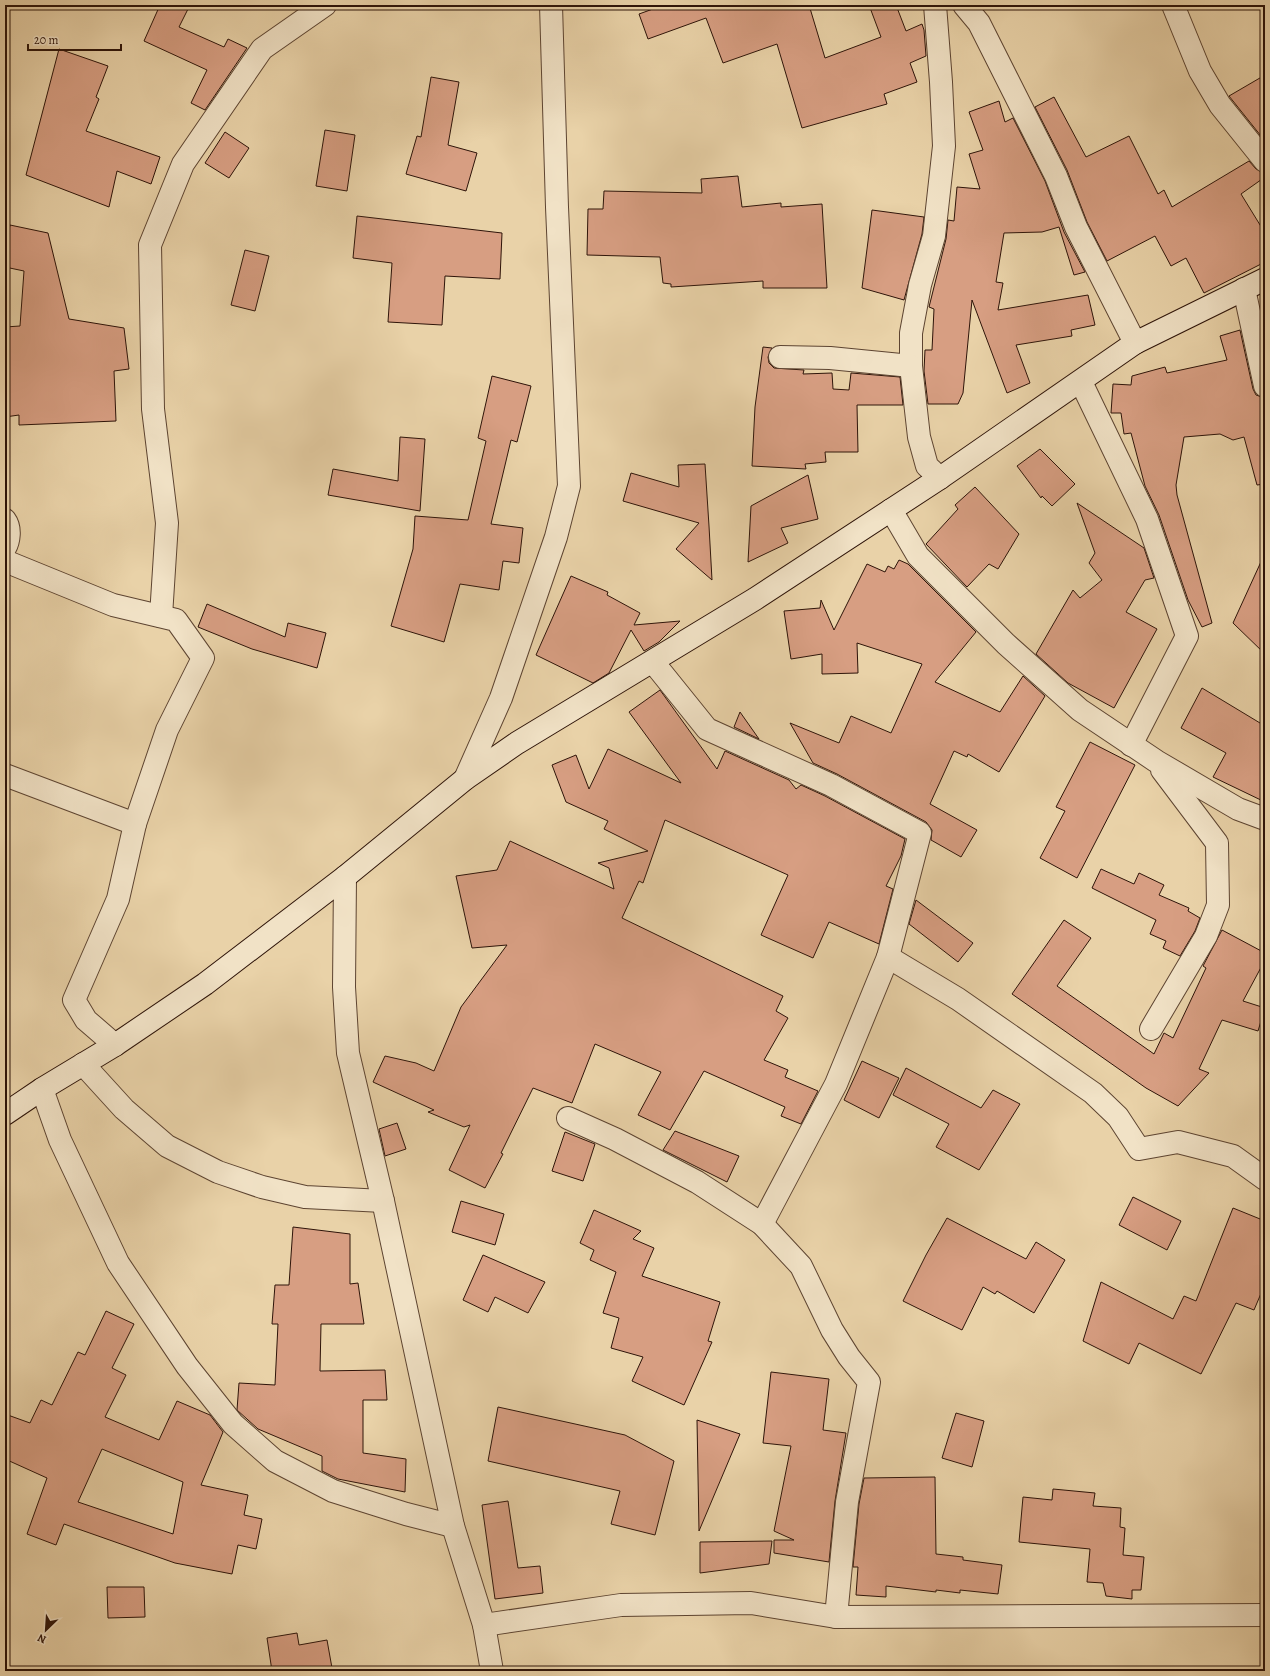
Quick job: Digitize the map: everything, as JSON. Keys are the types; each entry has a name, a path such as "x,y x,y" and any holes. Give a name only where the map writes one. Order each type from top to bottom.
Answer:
{"street":[{"path":"161,616 167,523 153,409 150,246 183,164 262,49 325,5"},
{"path":"465,779 501,698 556,537 569,486 557,207 551,5"},
{"path":"934,5 942,82 944,146 934,236 920,285 911,333 910,366 919,437 927,466 940,478"},
{"path":"964,5 979,23 1056,176 1076,227 1135,343"},
{"path":"1173,5 1204,78 1220,105 1265,161"},
{"path":"5,1114 42,1089 115,1045 205,984 345,877 465,779 517,743 755,599 940,478 1081,382 1135,343 1265,279"},
{"path":"1244,289 1265,386"},
{"path":"780,357 830,358 910,366"},
{"path":"1081,382 1147,519 1187,636 1131,745"},
{"path":"891,510 918,556 1006,644 1080,710 1156,761 1238,809 1265,819"},
{"path":"5,520 7,523 9,540 5,548"},
{"path":"5,561 113,605 176,620 203,658 167,730 135,824 118,899 74,1000 86,1020 115,1045"},
{"path":"653,662 706,729 831,785 920,833 888,957 836,1084 762,1224"},
{"path":"1151,1029 1206,936 1218,904 1217,843 1156,761"},
{"path":"5,775 135,824"},
{"path":"345,877 344,987 348,1053 383,1201 453,1526 484,1625 492,1671"},
{"path":"888,957 958,999 1093,1093 1118,1117 1139,1149 1178,1142 1232,1156 1265,1179"},
{"path":"83,1064 124,1109 167,1146 218,1172 262,1187 305,1196 383,1201"},
{"path":"42,1089 63,1146 118,1263 187,1366 234,1424 275,1461 333,1491 406,1514 453,1526"},
{"path":"568,1118 615,1139 697,1182 762,1224 801,1266 832,1330 849,1358 868,1382 847,1502 836,1616"},
{"path":"484,1625 629,1605 751,1603 836,1616 1265,1615"}],"building":[{"path":"160,5 190,5 179,27 224,47 228,39 247,48 205,110 191,103 207,70 144,41"},
{"path":"664,5 809,5 825,58 881,37 869,5 896,5 906,31 922,24 924,30 926,56 910,63 917,82 884,94 887,104 802,128 777,44 723,63 706,18 648,39 639,14"},
{"path":"59,49 108,66 96,97 99,99 86,131 160,157 151,184 117,171 109,207 26,175"},
{"path":"1265,75 1265,141 1229,96"},
{"path":"431,77 459,82 448,145 477,153 466,191 406,174 417,136 421,137"},
{"path":"1054,97 1086,157 1129,136 1158,194 1164,190 1172,207 1249,161 1256,169 1265,173 1265,177 1241,194 1265,233 1265,262 1204,293 1186,258 1171,266 1155,236 1107,261 1087,222 1067,170 1035,107"},
{"path":"999,101 1005,122 1013,118 1045,181 1064,232 1085,272 1074,275 1059,227 1042,232 1004,233 996,282 1003,283 998,310 1088,295 1095,325 1071,330 1072,336 1016,345 1030,383 1007,393 972,300 963,393 958,404 928,404 924,371 925,350 932,350 934,309 929,307 946,239 948,220 954,221 957,187 980,189 969,154 983,150 969,112"},
{"path":"325,130 355,135 347,191 316,186"},
{"path":"225,132 249,148 229,178 205,163"},
{"path":"738,176 742,207 781,203 781,207 822,204 827,288 763,288 763,281 671,287 671,284 663,283 660,257 587,255 588,209 603,209 604,191 702,193 701,179"},
{"path":"872,210 924,217 922,234 904,300 862,288"},
{"path":"357,216 502,233 500,279 445,276 442,325 388,322 392,263 353,258"},
{"path":"10,225 48,233 69,319 124,328 129,369 114,371 116,421 19,425 19,415 5,417 5,327 20,326 24,271 5,267 5,251"},
{"path":"245,250 269,256 255,311 231,305"},
{"path":"1240,330 1253,389 1256,395 1265,398 1265,484 1257,485 1244,437 1233,440 1220,434 1184,437 1176,485 1177,495 1212,623 1202,627 1188,600 1159,515 1145,486 1131,433 1124,434 1121,413 1111,413 1113,384 1131,385 1132,376 1165,367 1167,373 1227,360 1220,336"},
{"path":"763,347 772,348 768,357 769,363 774,368 804,370 803,374 832,373 833,389 849,390 851,373 900,377 903,405 857,405 858,452 825,452 826,462 805,464 806,469 752,466 755,407"},
{"path":"492,376 531,386 517,442 511,440 491,524 523,528 519,563 503,561 499,590 460,584 444,642 391,626 413,549 415,516 468,520 486,441 478,438"},
{"path":"400,437 425,439 420,511 328,495 333,469 398,481"},
{"path":"1040,449 1075,484 1052,506 1042,496 1041,498 1017,466"},
{"path":"705,464 712,580 676,549 699,523 623,501 631,473 679,487 678,465"},
{"path":"808,475 818,519 781,528 788,543 748,562 751,506"},
{"path":"975,487 1019,534 998,569 989,564 967,587 926,544 958,509 955,505"},
{"path":"1077,503 1144,548 1154,578 1145,580 1126,612 1157,629 1114,708 1068,683 1036,654 1073,590 1080,598 1102,580 1089,563 1095,553"},
{"path":"1265,553 1265,654 1233,623"},
{"path":"899,560 908,564 976,632 935,682 1000,712 1023,676 1045,696 999,772 968,754 967,757 954,751 930,804 977,830 961,857 931,840 932,830 926,822 837,774 813,763 790,723 839,743 851,716 891,733 922,664 857,643 858,673 822,674 822,654 791,659 784,611 820,608 821,600 834,630 867,564 885,572 888,566 894,569"},
{"path":"571,576 608,592 607,595 640,613 634,625 680,621 659,642 644,651 631,630 609,673 593,683 536,655"},
{"path":"207,604 285,637 288,623 326,633 317,668 252,649 198,627"},
{"path":"1202,688 1265,726 1265,802 1213,777 1226,753 1181,728"},
{"path":"660,690 717,769 725,751 789,780 796,789 801,785 825,796 905,839 901,856 886,886 893,889 879,944 829,922 813,958 761,935 788,875 665,820 643,883 639,881 622,918 783,996 776,1011 788,1018 764,1060 788,1070 785,1077 818,1091 801,1124 781,1116 785,1107 704,1071 670,1130 638,1115 661,1072 595,1044 572,1103 533,1088 501,1153 503,1154 485,1188 449,1170 470,1125 464,1127 428,1112 434,1110 373,1082 385,1056 416,1063 434,1071 461,1007 507,945 472,948 456,876 497,870 510,841 614,889 609,868 598,863 648,851 604,829 608,821 566,802 552,765 576,755 589,789 608,749 681,783 629,712"},
{"path":"740,712 759,739 734,727"},
{"path":"1090,742 1135,765 1077,878 1040,858 1065,811 1056,807"},
{"path":"1101,869 1134,884 1139,873 1164,885 1159,895 1189,908 1188,911 1200,918 1195,931 1180,956 1163,948 1166,941 1150,934 1156,920 1092,888"},
{"path":"916,900 973,943 958,962 909,924"},
{"path":"1064,920 1091,938 1057,986 1154,1054 1164,1033 1173,1038 1206,968 1203,966 1222,930 1265,953 1265,960 1243,1001 1265,1008 1258,1031 1222,1020 1199,1069 1209,1073 1178,1106 1146,1088 1012,994"},
{"path":"862,1061 899,1078 879,1118 844,1100"},
{"path":"906,1068 981,1108 993,1090 1020,1104 979,1170 936,1147 949,1124 893,1095"},
{"path":"397,1123 406,1149 385,1156 379,1129"},
{"path":"675,1131 739,1156 727,1182 663,1150"},
{"path":"565,1132 595,1144 583,1181 552,1171"},
{"path":"1133,1197 1181,1221 1167,1250 1119,1225"},
{"path":"461,1201 504,1214 495,1245 452,1232"},
{"path":"1233,1208 1265,1221 1265,1284 1254,1310 1236,1303 1201,1374 1139,1343 1129,1364 1083,1341 1101,1282 1173,1319 1184,1296 1196,1301"},
{"path":"594,1210 641,1231 633,1239 654,1248 642,1276 720,1302 708,1341 712,1342 684,1405 632,1381 643,1357 611,1348 619,1318 603,1313 616,1272 590,1260 594,1250 580,1243"},
{"path":"947,1218 1026,1259 1036,1242 1065,1260 1034,1313 997,1291 995,1294 983,1287 962,1330 903,1301 926,1255"},
{"path":"293,1227 350,1234 350,1284 358,1283 364,1324 321,1324 320,1371 385,1370 387,1400 363,1400 363,1453 406,1459 405,1492 338,1479 322,1471 322,1456 258,1429 237,1410 239,1383 275,1385 278,1324 272,1324 275,1285 289,1285"},
{"path":"483,1255 545,1282 528,1313 495,1297 488,1312 463,1300"},
{"path":"106,1311 134,1324 112,1368 126,1375 105,1417 159,1440 177,1401 210,1415 223,1432 201,1485 248,1495 244,1515 262,1519 256,1549 238,1545 232,1574 175,1563 64,1524 56,1545 27,1534 47,1478 5,1459 5,1414 30,1423 41,1400 52,1405 78,1352 85,1355","holes":["102,1449 183,1482 173,1534 78,1502"]},
{"path":"771,1372 829,1379 823,1430 846,1433 835,1501 829,1562 774,1553 774,1540 794,1540 774,1531 791,1446 763,1443"},
{"path":"498,1407 625,1435 674,1461 655,1535 611,1524 620,1491 488,1461"},
{"path":"956,1413 984,1421 972,1467 942,1458"},
{"path":"697,1420 740,1434 699,1531"},
{"path":"935,1477 936,1554 963,1557 963,1560 1002,1565 998,1594 960,1590 960,1593 936,1590 936,1592 886,1586 886,1597 856,1595 858,1567 853,1567 859,1504 864,1478"},
{"path":"1053,1489 1095,1493 1093,1506 1121,1508 1120,1527 1125,1528 1123,1555 1144,1557 1141,1590 1132,1590 1132,1599 1106,1596 1103,1583 1087,1582 1090,1549 1019,1542 1023,1497 1052,1500"},
{"path":"508,1501 518,1568 540,1566 543,1593 495,1599 482,1505"},
{"path":"772,1541 769,1564 700,1573 700,1542"},
{"path":"107,1587 144,1587 145,1617 108,1618"},
{"path":"297,1633 299,1645 327,1640 332,1668 314,1671 272,1671 267,1638"}]}
